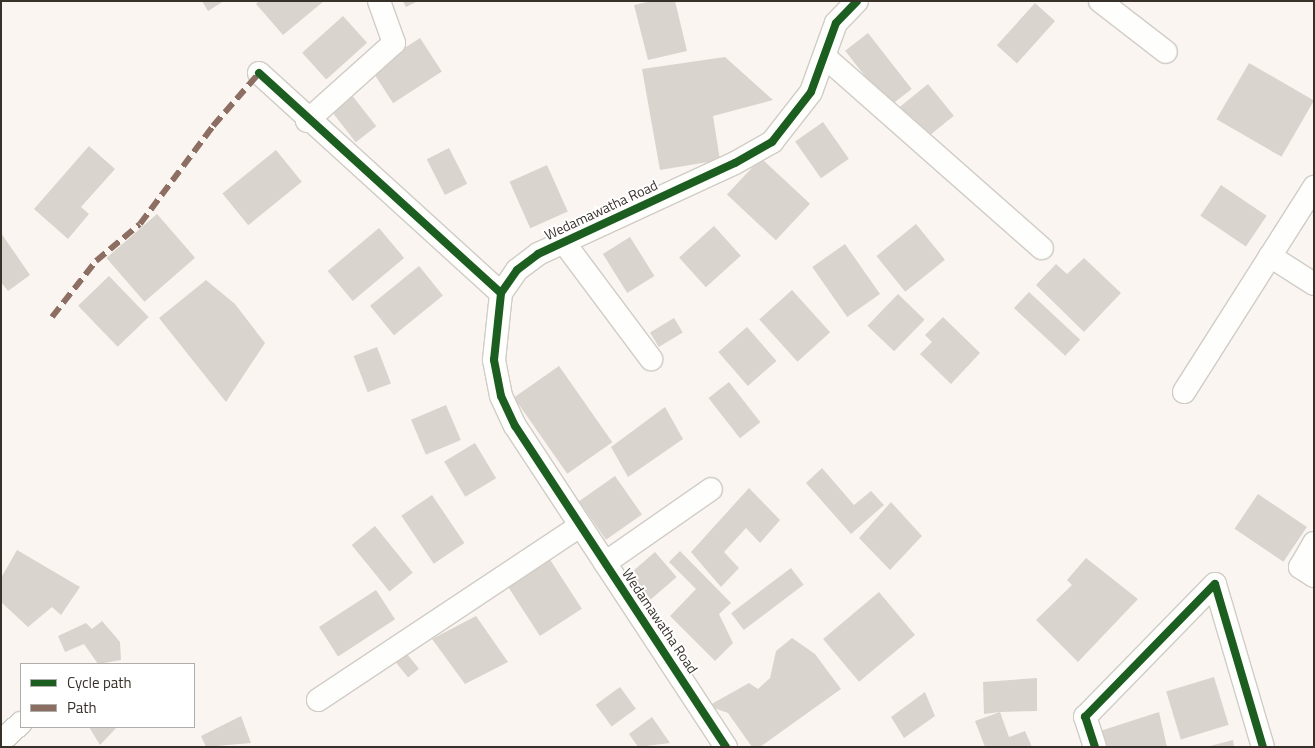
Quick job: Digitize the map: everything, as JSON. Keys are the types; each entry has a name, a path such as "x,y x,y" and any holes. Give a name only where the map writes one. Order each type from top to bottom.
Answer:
{"street":[{"path":"307,121 394,43 379,1"},
{"name":"Wedamawatha Road","path":"726,747 605,563 535,461 501,396 494,360 501,293 517,270 562,240 735,163 772,142 811,92 836,22 857,1"},
{"path":"1100,1 1166,52"},
{"path":"825,57 1042,248"},
{"path":"259,73 307,121 501,293"},
{"path":"1184,392 1314,188"},
{"path":"562,240 651,359"},
{"path":"1270,256 1314,284"},
{"path":"605,563 711,489"},
{"path":"318,700 580,526"},
{"path":"1314,543 1300,567 1314,576"},
{"path":"1095,747 1085,717 1215,584 1263,747"},
{"path":"1,741 20,724"}],"building":[{"path":"202,1 224,1 208,11"},
{"path":"259,1 324,1 283,35 256,4"},
{"path":"403,1 418,1 406,7"},
{"path":"652,1 675,1 687,51 648,60 634,5"},
{"path":"1035,3 1055,21 1017,63 997,45"},
{"path":"343,16 367,43 326,80 302,53"},
{"path":"868,33 912,89 889,107 845,51"},
{"path":"420,38 442,72 393,103 371,70"},
{"path":"725,57 773,100 713,116 720,160 660,170 642,69"},
{"path":"1249,63 1314,100 1281,157 1216,119"},
{"path":"928,84 954,116 926,139 900,107"},
{"path":"351,94 376,126 356,142 331,110"},
{"path":"823,122 849,159 821,178 795,142"},
{"path":"89,146 115,169 81,207 89,214 68,239 34,209"},
{"path":"449,148 467,184 445,195 427,159"},
{"path":"276,150 302,182 248,225 222,193"},
{"path":"761,158 810,204 776,240 727,195"},
{"path":"547,165 568,212 530,228 510,182"},
{"path":"1221,185 1267,216 1246,246 1200,216"},
{"path":"157,214 195,258 144,302 106,258"},
{"path":"916,224 945,260 905,292 876,256"},
{"path":"714,226 741,256 706,287 679,257"},
{"path":"379,228 404,258 353,301 328,271"},
{"path":"1,233 30,275 8,291 1,282"},
{"path":"630,237 654,276 627,293 603,254"},
{"path":"845,244 880,294 847,317 812,267"},
{"path":"1084,258 1121,293 1084,332 1036,285 1056,264 1067,274"},
{"path":"419,266 443,296 394,335 370,306"},
{"path":"109,276 149,317 118,347 78,306"},
{"path":"206,280 235,304 265,343 226,402 159,318"},
{"path":"792,290 830,332 797,362 759,319"},
{"path":"1029,292 1080,340 1065,356 1014,308"},
{"path":"898,294 925,320 894,351 867,326"},
{"path":"943,317 980,353 951,384 920,354 932,342 925,335"},
{"path":"674,318 683,333 659,347 650,332"},
{"path":"747,327 777,361 748,386 718,352"},
{"path":"377,347 391,383 368,392 354,356"},
{"path":"559,366 612,442 567,474 514,398"},
{"path":"729,382 760,422 740,438 709,398"},
{"path":"446,405 461,440 426,455 411,420"},
{"path":"665,407 683,439 628,477 611,447"},
{"path":"475,443 496,478 465,497 444,462"},
{"path":"822,468 854,505 871,491 884,505 851,534 806,483"},
{"path":"615,476 642,515 606,540 579,501"},
{"path":"749,488 780,520 760,543 746,528 724,552 739,568 721,587 691,552"},
{"path":"1258,494 1307,527 1283,562 1235,529"},
{"path":"432,495 464,543 434,564 401,516"},
{"path":"891,502 922,536 890,570 859,538"},
{"path":"375,526 413,573 389,592 352,545"},
{"path":"17,550 80,587 61,615 52,607 28,627 1,602 1,578"},
{"path":"680,551 731,603 719,614 733,643 715,661 670,616 696,589 669,562"},
{"path":"655,552 677,577 645,604 623,580"},
{"path":"547,555 582,609 540,636 505,582"},
{"path":"1086,558 1138,599 1078,662 1036,620 1072,585 1067,580"},
{"path":"791,568 804,585 744,630 731,613"},
{"path":"376,590 395,619 338,656 319,627"},
{"path":"879,592 915,635 859,682 823,639"},
{"path":"476,616 508,662 465,684 432,639"},
{"path":"102,621 120,642 121,660 97,663 84,644 65,652 58,636 86,623 92,629"},
{"path":"792,638 815,654 841,689 760,747 752,747 728,713 708,706 749,683 758,689 770,678 776,651"},
{"path":"407,654 419,669 408,678 396,663"},
{"path":"1214,677 1229,725 1181,739 1166,692"},
{"path":"1037,678 1037,711 984,714 983,682"},
{"path":"620,687 636,709 612,726 596,705"},
{"path":"925,692 935,716 904,738 891,717"},
{"path":"1000,712 1009,737 1025,731 1032,747 985,747 975,721"},
{"path":"1159,712 1167,747 1102,747 1097,732"},
{"path":"241,716 251,743 206,747 201,736"},
{"path":"652,717 670,743 638,747 629,734"},
{"path":"90,728 116,728 100,745"},
{"path":"1233,740 1234,747 1210,747 1210,746"}],"marked path":[{"path":"52,317 96,261 140,224 213,126 259,73"}],"cycle path":[{"path":"726,747 515,426 501,396 494,360 501,293 517,270 538,254 735,163 772,142 811,92 836,23 857,1"},
{"path":"259,73 501,293"},
{"path":"1095,747 1085,717 1215,584 1263,747"}]}
